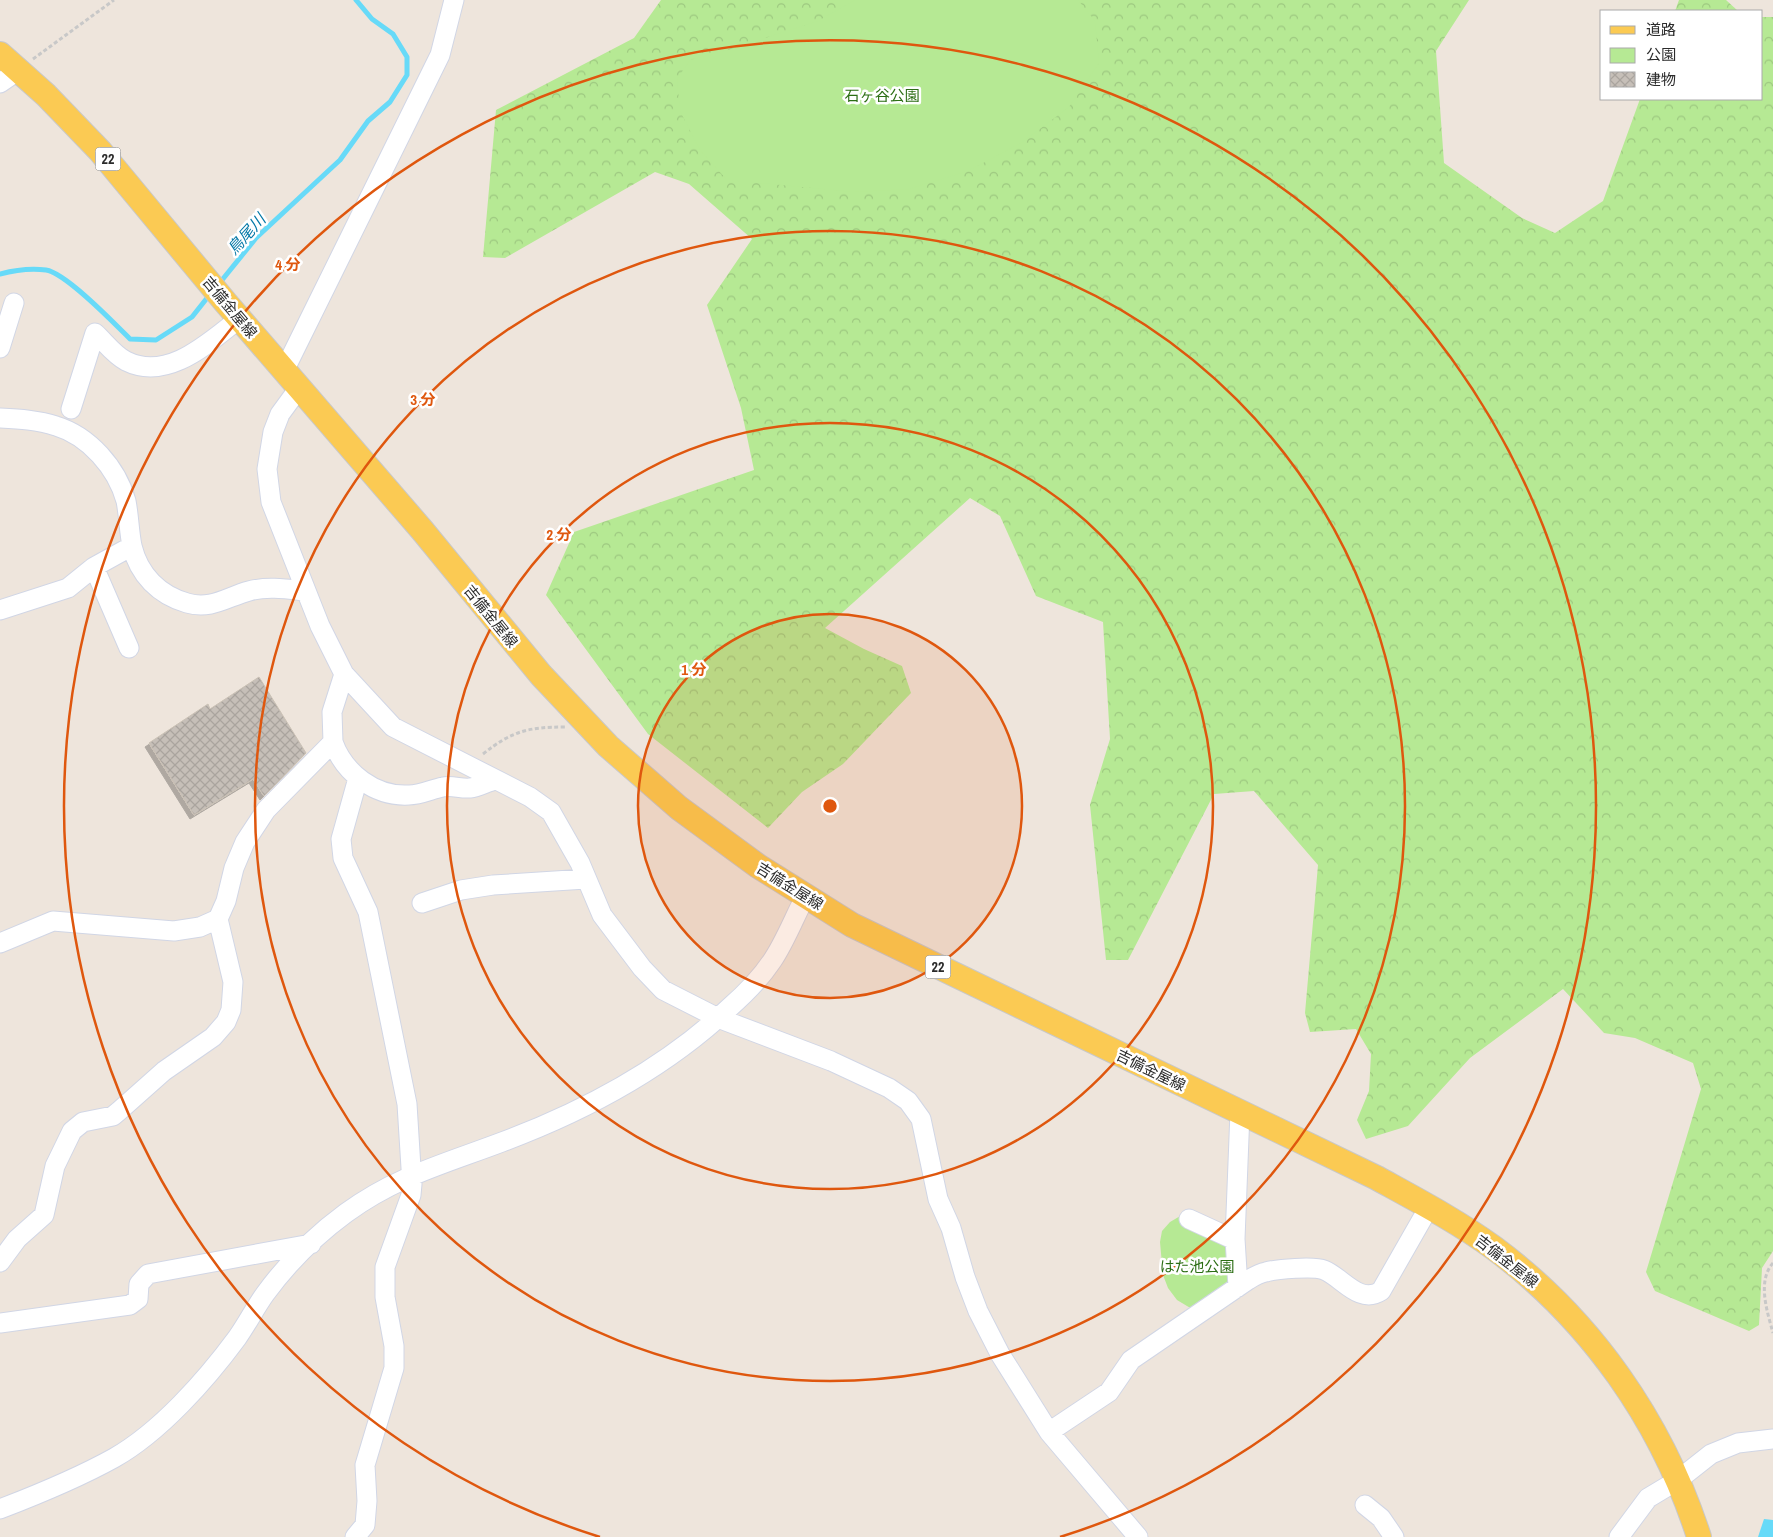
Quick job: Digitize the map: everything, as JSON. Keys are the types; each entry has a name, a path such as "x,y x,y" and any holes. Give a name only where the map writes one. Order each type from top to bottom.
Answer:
{"main road":[{"name":"吉備金屋線","path":"0,54 9,76 100,150 233,311 422,530 523,654 590,727 642,778 679,808 758,866 805,896 890,945 1377,1178 1429,1207 1494,1248 1569,1314 1607,1360 1657,1437 1678,1480 1698,1537"}],"street":[{"path":"454,0 440,55 292,380 273,432 267,469 271,502 305,592 344,674 393,728 542,804 551,812 563,829 602,915 642,968 662,990 718,1018 831,1061 889,1088 908,1101 921,1119 938,1199 951,1228 978,1311 1019,1387 1049,1432 1138,1537"},
{"path":"0,348 14,303"},
{"path":"71,409 95,333 125,361 144,367 157,367 190,354 233,311"},
{"path":"0,418 42,422 58,426 83,440 97,452 122,489 128,513 132,546 144,575 162,593 187,603 214,604 248,591 265,588 305,592"},
{"path":"0,610 68,588 94,567 132,546"},
{"path":"94,567 129,648"},
{"path":"344,674 332,712 333,742 339,758 358,778 376,789 409,795 444,786 476,787 495,780"},
{"path":"0,1262 16,1239 44,1215 55,1166 67,1140 78,1125 88,1120 113,1116 119,1112 164,1071 213,1037 226,1022 231,1010 233,982 218,919 226,901 234,868 255,826 295,779 333,742"},
{"path":"355,1537 365,1525 367,1501 365,1465 394,1368 394,1346 385,1297 385,1267 412,1195 407,1104 368,912 343,858 341,838 358,778"},
{"path":"422,903 461,890 493,885 586,879"},
{"path":"0,1509 81,1475 116,1457 152,1430 201,1381 236,1338 264,1295 311,1244 373,1194 411,1174 501,1143 591,1104 651,1070 718,1018 741,996 772,961 805,896"},
{"path":"0,943 52,921 174,931 200,928 218,919"},
{"path":"1238,1287 1235,1240 1240,1112"},
{"path":"1049,1432 1109,1392 1131,1360 1238,1287 1264,1272 1322,1269 1357,1292 1367,1296 1381,1291 1429,1207"},
{"path":"1189,1219 1235,1240"},
{"path":"0,1323 130,1305 138,1299 139,1284 148,1274 311,1244"},
{"path":"1619,1537 1648,1498 1678,1480 1711,1454 1725,1447 1756,1439 1773,1439"},
{"path":"1365,1505 1381,1518 1394,1537"}],"path":[{"path":"9,76 114,0"},
{"path":"469,766 514,733 549,727 590,727"},
{"path":"1773,1263 1766,1272 1764,1288 1773,1333"}],"green space":[{"path":"661,0 1469,0 1436,51 1444,163 1522,218 1555,233 1603,201 1640,100 1763,100 1763,17 1773,17 1773,1251 1762,1268 1759,1325 1749,1331 1655,1291 1646,1272 1701,1089 1693,1063 1635,1038 1604,1033 1563,989 1470,1058 1408,1126 1366,1139 1357,1120 1369,1091 1371,1054 1356,1029 1310,1032 1305,1013 1318,865 1254,791 1214,794 1128,960 1106,960 1090,805 1110,739 1103,622 1036,596 1000,516 970,498 825,628 864,649 902,666 911,693 843,764 802,792 768,828 648,734 546,595 574,532 754,470 741,408 707,305 752,239 689,184 655,172 505,258 483,257 496,110 634,38"},
{"name":"石ヶ谷公園","path":"855,0 1078,0 1095,21 1099,63 1069,107 1021,143 968,171 909,189 855,192 727,180 700,150 680,111 677,79 690,60 818,21"},
{"path":"1679,0 1726,0 1737,10 1675,10"},
{"name":"はた池公園","path":"1187,1212 1230,1232 1230,1284 1192,1309 1177,1300 1168,1288 1163,1275 1160,1242 1162,1231 1170,1222"}],"water":[{"path":"1764,1519 1773,1520 1773,1537 1758,1537"}],"building":[{"path":"259,677 306,753 264,796 253,779 194,815 149,743 208,704 210,709"}],"waterway":[{"name":"鳥尾川","path":"218,285 256,238 340,160 368,121 390,102 407,75 407,57 393,34 372,19 356,0"},
{"name":"鳥尾川","path":"0,274 34,269 55,273 90,300 130,339 156,340 192,317 211,293"}]}
